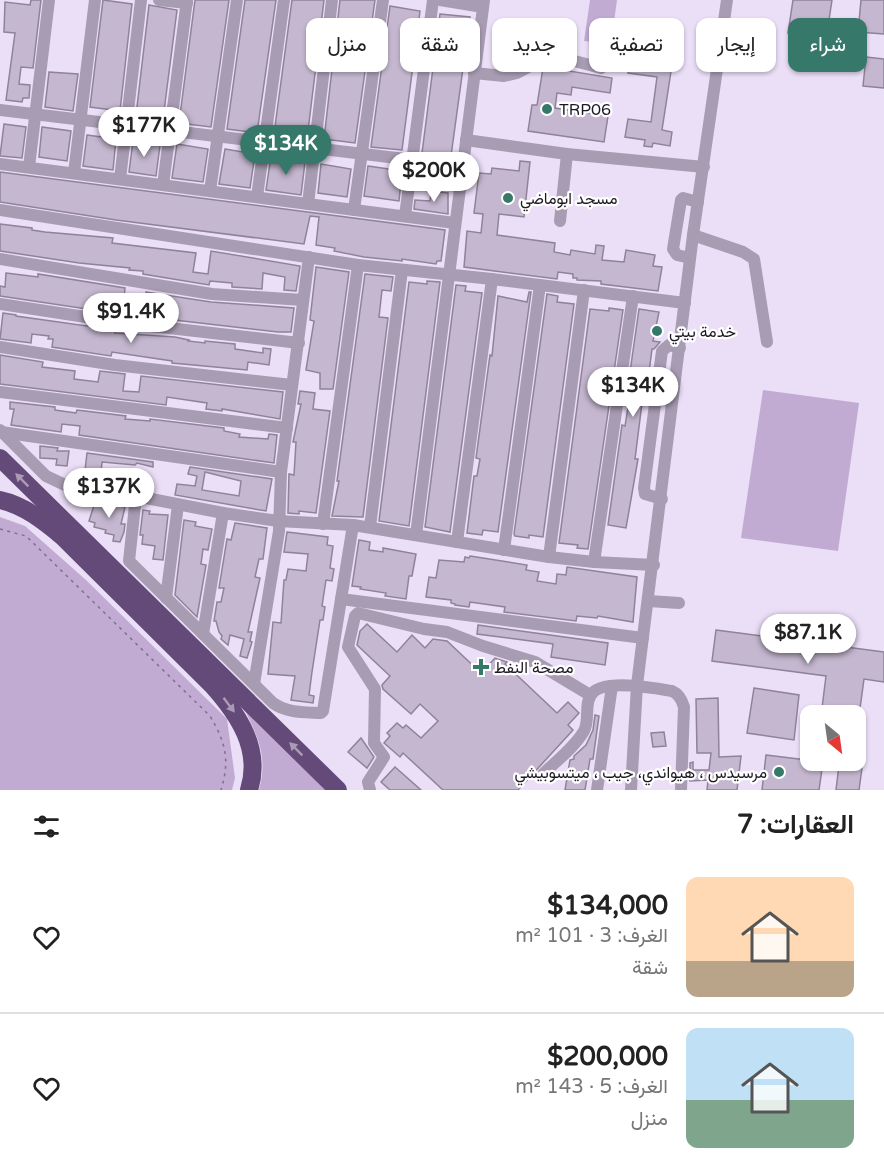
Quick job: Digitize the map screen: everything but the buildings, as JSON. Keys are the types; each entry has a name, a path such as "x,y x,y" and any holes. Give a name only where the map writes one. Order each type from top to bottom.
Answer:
{"highway":[{"path":"0,458 338,790"},
{"path":"0,500 26,510 47,523 63,537 227,702 241,721 248,738 253,765 249,790"}],"street":[{"path":"29,167 49,0"},
{"path":"74,173 96,0"},
{"path":"120,179 141,0"},
{"path":"159,0 187,2 163,185"},
{"path":"210,191 237,0"},
{"path":"257,197 284,0"},
{"path":"308,204 332,0"},
{"path":"354,210 383,0"},
{"path":"405,216 433,0"},
{"path":"416,536 483,4 440,0"},
{"path":"631,790 637,685 654,565 693,235 727,0"},
{"path":"474,73 504,76 517,73 543,59 563,58 589,65"},
{"path":"0,110 463,166"},
{"path":"466,140 567,154 704,167"},
{"path":"560,221 567,154"},
{"path":"0,164 455,223"},
{"path":"690,258 677,255 673,249 678,211 683,198 698,202"},
{"path":"0,210 358,265 685,303"},
{"path":"693,235 743,252 754,259 767,342"},
{"path":"254,684 279,531 281,472 309,257"},
{"path":"0,259 212,294 303,300"},
{"path":"323,524 358,265"},
{"path":"370,527 402,270"},
{"path":"457,543 492,279"},
{"path":"504,550 540,285"},
{"path":"549,557 584,290"},
{"path":"594,562 633,296"},
{"path":"0,303 125,323 299,343"},
{"path":"662,499 645,494 644,488 663,351 669,345 680,348"},
{"path":"0,347 115,365 292,385"},
{"path":"0,392 287,428"},
{"path":"652,424 670,428"},
{"path":"1,431 46,476 65,485 278,521 353,525 549,557 654,565"},
{"path":"1,431 281,472"},
{"path":"136,496 129,561 280,708 292,711 321,713 323,711 353,525"},
{"path":"166,598 178,505"},
{"path":"203,634 223,513"},
{"path":"341,598 643,638"},
{"path":"649,601 680,603"},
{"path":"370,790 368,782 384,758 374,743 375,689 348,647 355,616 358,613 447,632 535,662 590,696"},
{"path":"542,775 578,740 585,729 590,696 598,689 637,685 672,691 682,701 684,708 681,790"},
{"path":"597,790 612,686"}],"path":[{"path":"0,529 26,536 210,716 219,732 228,759 221,790"}],"shaded area":[{"path":"590,0 617,0 615,18 589,18 589,42 584,41"},
{"path":"763,390 859,403 838,551 741,538"},
{"path":"0,517 25,526 86,580 227,719 235,778 232,790 0,790"},
{"path":"241,702 330,790 259,790 263,766 262,755 256,734"}],"place":[{"name":"TRP06","path":"547,109"},
{"name":"مسجد ابوماضي","path":"508,198"},
{"name":"خدمة بيتي","path":"657,331"},
{"name":"مصحة النفط","path":"481,667"},
{"name":"مرسيدس ، هيواندي، جيب ، ميتسوبيشي","path":"779,772"}]}
